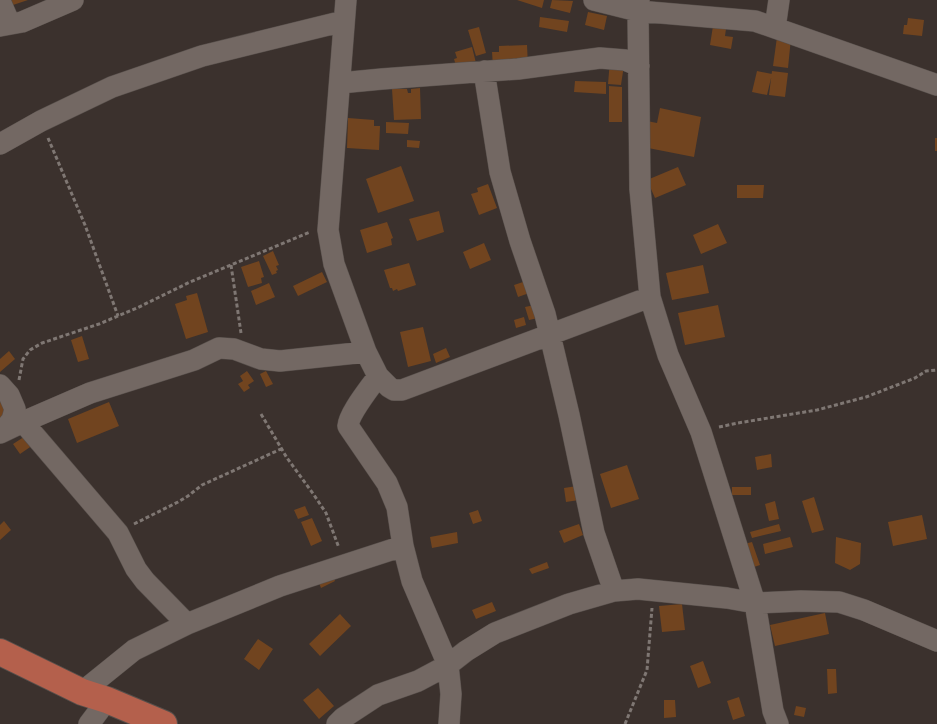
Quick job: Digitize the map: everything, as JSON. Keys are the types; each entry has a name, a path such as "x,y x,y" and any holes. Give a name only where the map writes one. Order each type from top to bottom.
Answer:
{"main road":[{"path":"0,652 82,692 107,700 164,724"}],"street":[{"path":"0,1 5,25 22,22 73,0"},
{"path":"346,0 328,230 334,264 366,352 378,376 394,390 402,390 650,297"},
{"path":"594,0 755,21 937,85"},
{"path":"776,28 779,0"},
{"path":"639,6 640,189 650,297 668,355 701,432 755,603 773,711 778,724"},
{"path":"0,144 41,121 112,87 202,56 344,21"},
{"path":"340,84 382,78 518,69 600,58 626,60 639,66"},
{"path":"484,71 500,172 520,241 545,314 594,533 614,590"},
{"path":"1,432 19,415 194,360 219,348 234,348 261,359 280,361 366,352"},
{"path":"378,376 353,413 348,426 387,483 397,507 403,546 412,581 448,665 451,694 449,724"},
{"path":"0,385 19,415 118,533 136,569 145,581 187,624"},
{"path":"82,692 134,650 187,624 280,586 403,546"},
{"path":"337,724 378,695 418,680 448,665 495,633 569,604 614,590 638,588 755,603 839,602 864,610 937,641"},
{"path":"89,724 107,700"}],"path":[{"path":"41,121 85,225 118,316"},
{"path":"19,415 17,390 22,359 30,350 42,343 99,324 137,308 190,282 329,224"},
{"path":"231,265 241,326 242,352"},
{"path":"701,432 738,423 818,410 866,397 914,378 926,370 937,370"},
{"path":"261,414 281,449 326,513 346,564"},
{"path":"118,533 178,502 202,485 281,449"},
{"path":"625,724 647,670 653,590"}],"building":[{"path":"11,0 28,0 13,5"},
{"path":"517,0 544,0 542,8"},
{"path":"552,0 573,1 570,13 550,8"},
{"path":"588,12 607,16 604,30 585,25"},
{"path":"540,17 569,21 567,32 539,27"},
{"path":"908,18 924,20 922,36 903,34 904,25 907,25"},
{"path":"713,26 726,29 725,36 733,37 731,49 710,45"},
{"path":"479,27 486,53 476,56 468,30"},
{"path":"777,37 791,38 788,68 773,66"},
{"path":"527,45 528,66 493,67 492,52 499,52 499,46"},
{"path":"472,47 476,63 457,69 454,59 457,58 455,52"},
{"path":"610,60 624,65 621,85 608,84"},
{"path":"757,71 772,74 767,95 752,92"},
{"path":"772,71 788,73 785,97 769,95"},
{"path":"575,81 606,82 606,94 574,92"},
{"path":"609,86 622,87 622,122 609,122"},
{"path":"420,88 421,119 394,120 392,89 407,89 408,93 411,93 411,89"},
{"path":"660,108 701,117 694,157 643,147 647,121 657,123"},
{"path":"348,118 374,120 374,126 380,126 379,150 347,148"},
{"path":"386,122 409,123 408,134 386,133"},
{"path":"935,138 937,138 937,151 935,151"},
{"path":"407,140 420,141 419,148 407,147"},
{"path":"401,166 414,201 378,213 366,179"},
{"path":"678,167 686,185 655,198 647,180"},
{"path":"488,184 497,208 479,215 471,194 478,192 477,188"},
{"path":"737,185 764,185 763,198 737,198"},
{"path":"439,211 444,232 417,241 409,219"},
{"path":"387,222 393,238 391,239 392,245 367,253 360,230"},
{"path":"718,224 727,243 701,254 693,235"},
{"path":"484,243 491,260 470,269 463,252"},
{"path":"273,251 279,265 276,266 277,273 272,275 263,256"},
{"path":"259,261 264,277 261,278 262,283 248,287 241,267"},
{"path":"409,263 416,285 393,291 390,288 384,270"},
{"path":"703,265 709,293 672,300 666,273"},
{"path":"322,272 327,282 298,296 293,286"},
{"path":"523,282 535,291 518,297 514,285"},
{"path":"269,283 275,297 256,305 251,291"},
{"path":"197,293 208,332 186,339 175,304 187,300 186,296"},
{"path":"539,304 542,317 529,320 525,307"},
{"path":"718,305 725,337 685,345 678,313"},
{"path":"524,317 526,325 516,328 514,320"},
{"path":"423,327 431,361 408,367 400,332"},
{"path":"82,336 89,359 78,362 71,340"},
{"path":"446,348 450,357 436,363 433,354"},
{"path":"9,351 15,359 0,372 0,359"},
{"path":"247,371 254,381 248,385 250,388 244,392 238,384 243,381 240,376"},
{"path":"266,371 273,384 266,387 260,374"},
{"path":"0,399 13,409 0,418"},
{"path":"109,402 119,426 77,443 68,419"},
{"path":"30,433 36,443 20,454 13,444"},
{"path":"771,454 772,467 757,470 755,457"},
{"path":"627,465 639,499 611,508 600,474"},
{"path":"577,486 579,500 566,502 564,488"},
{"path":"732,487 751,487 751,495 732,495"},
{"path":"814,497 824,530 812,533 802,501"},
{"path":"775,501 779,519 769,521 765,504"},
{"path":"305,506 309,515 298,519 294,510"},
{"path":"478,510 482,521 473,524 469,513"},
{"path":"922,515 927,539 893,546 888,522"},
{"path":"312,518 322,541 311,546 301,522"},
{"path":"4,521 11,530 0,540 0,525"},
{"path":"579,524 583,535 564,543 559,531"},
{"path":"779,524 781,531 752,538 750,532"},
{"path":"457,532 458,543 432,548 430,537"},
{"path":"790,537 793,547 765,554 763,544"},
{"path":"836,537 861,543 860,564 850,570 835,563"},
{"path":"752,542 760,565 751,568 744,544"},
{"path":"547,562 549,568 532,574 529,569"},
{"path":"331,572 335,581 321,588 317,578"},
{"path":"492,602 496,611 476,619 472,610"},
{"path":"682,604 685,630 662,632 659,606"},
{"path":"825,613 829,634 775,646 770,625"},
{"path":"340,614 351,626 320,656 309,644"},
{"path":"258,639 273,649 259,670 244,659"},
{"path":"703,661 711,683 698,688 690,666"},
{"path":"827,669 836,669 837,693 828,694"},
{"path":"318,688 334,706 319,719 303,700"},
{"path":"739,697 745,716 733,720 727,701"},
{"path":"664,700 675,700 676,717 664,718"},
{"path":"796,706 806,708 804,717 794,715"}]}
